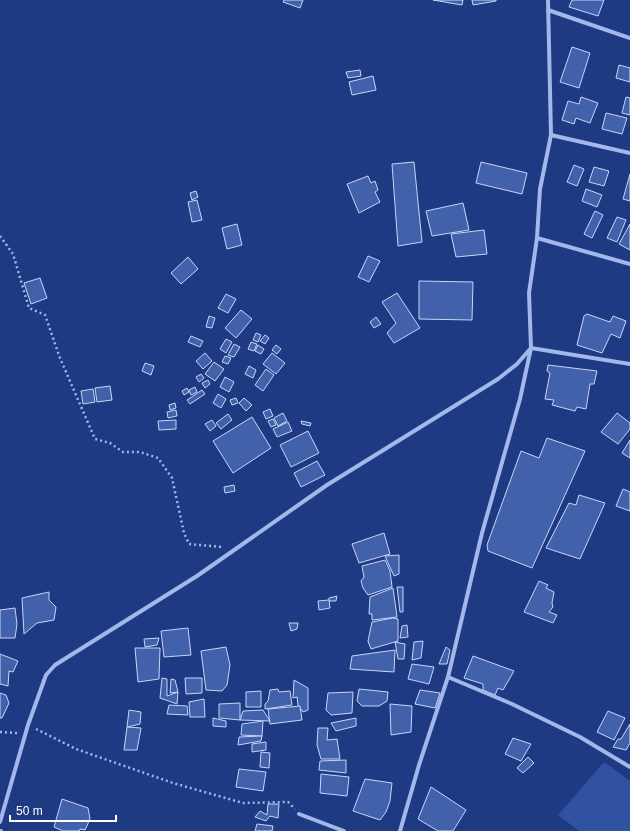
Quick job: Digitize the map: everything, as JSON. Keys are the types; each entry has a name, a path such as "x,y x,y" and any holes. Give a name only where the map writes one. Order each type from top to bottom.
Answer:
{"street":[{"path":"400,831 419,765 448,677 482,533 520,399 531,348 529,293 537,238 540,189 551,135 548,0"},
{"path":"548,10 630,38"},
{"path":"551,135 630,153"},
{"path":"537,238 630,264"},
{"path":"0,822 28,725 46,675 55,665 197,576 327,485 498,379 517,364 531,348"},
{"path":"531,348 630,364"},
{"path":"448,677 539,717 580,737 630,767"},
{"path":"299,814 344,831"}],"path":[{"path":"0,236 13,254 29,308 45,315 60,358 95,439 110,443 123,452 140,452 158,458 172,478 184,533 189,544 235,548"},
{"path":"28,725 76,749 173,783 242,803 288,802 299,814"},
{"path":"0,732 26,734"}],"shaded area":[{"path":"604,762 630,781 630,831 579,831 558,815"}],"building":[{"path":"284,0 303,0 300,8 283,2"},
{"path":"433,0 463,0 462,5"},
{"path":"472,0 496,0 496,1 473,5"},
{"path":"572,0 604,0 598,16 569,7"},
{"path":"572,47 590,53 579,88 560,82"},
{"path":"619,65 630,68 630,82 616,78"},
{"path":"360,70 361,76 348,78 346,72"},
{"path":"373,76 376,90 352,95 349,82"},
{"path":"581,97 598,103 590,123 576,118 574,124 562,120 568,101 579,104"},
{"path":"626,97 630,98 630,115 622,113"},
{"path":"606,113 627,118 622,134 602,129"},
{"path":"414,162 422,242 398,246 392,164"},
{"path":"481,162 527,173 522,194 476,183"},
{"path":"574,165 584,169 577,186 567,182"},
{"path":"594,167 609,171 604,186 589,182"},
{"path":"630,174 630,201 623,199"},
{"path":"368,176 371,183 375,181 378,190 375,192 380,202 359,213 347,184"},
{"path":"586,189 602,195 597,207 582,201"},
{"path":"196,191 198,197 192,200 190,193"},
{"path":"197,200 202,220 192,222 188,202"},
{"path":"463,203 469,230 432,236 426,211"},
{"path":"595,211 603,215 592,238 584,234"},
{"path":"617,217 626,220 617,242 607,238"},
{"path":"237,224 242,245 227,249 222,228"},
{"path":"630,224 630,250 619,244"},
{"path":"484,230 487,254 456,257 451,234"},
{"path":"368,256 380,261 369,282 358,277"},
{"path":"188,257 198,269 181,284 171,273"},
{"path":"40,278 47,298 31,304 24,283"},
{"path":"419,281 473,282 472,320 419,319"},
{"path":"397,293 420,328 394,343 387,333 396,323 382,302"},
{"path":"226,294 236,299 228,313 218,308"},
{"path":"241,310 252,319 236,338 225,328"},
{"path":"587,314 610,322 613,316 626,321 620,338 611,334 602,353 577,345 584,316"},
{"path":"209,316 215,318 212,328 206,327"},
{"path":"376,317 381,324 374,328 370,322"},
{"path":"256,333 261,335 258,342 253,340"},
{"path":"265,335 269,338 265,344 260,341"},
{"path":"191,336 203,341 200,347 188,342"},
{"path":"226,339 232,342 226,353 220,349"},
{"path":"251,342 257,344 254,351 248,349"},
{"path":"234,344 240,347 234,357 228,355"},
{"path":"258,345 264,349 261,354 255,351"},
{"path":"276,345 281,349 277,354 272,350"},
{"path":"205,353 212,361 203,369 196,361"},
{"path":"272,353 285,363 276,374 263,364"},
{"path":"225,356 231,358 228,364 222,362"},
{"path":"214,362 224,369 215,381 205,374"},
{"path":"145,363 154,366 151,375 142,371"},
{"path":"548,365 597,371 594,384 590,384 586,409 577,407 575,411 552,405 554,400 545,399 550,373 547,371"},
{"path":"249,366 256,370 253,378 245,374"},
{"path":"266,369 274,375 263,391 255,385"},
{"path":"201,374 204,378 199,382 196,377"},
{"path":"225,377 234,382 229,392 220,387"},
{"path":"208,380 210,384 205,388 202,383"},
{"path":"110,386 112,400 97,402 95,388"},
{"path":"195,387 197,392 191,395 189,390"},
{"path":"187,388 189,392 184,395 182,391"},
{"path":"93,389 95,402 83,404 81,391"},
{"path":"202,390 205,394 190,404 187,400"},
{"path":"218,394 226,399 221,408 213,403"},
{"path":"236,398 238,403 232,405 230,400"},
{"path":"244,398 252,405 246,411 239,403"},
{"path":"175,403 176,408 170,410 169,405"},
{"path":"270,409 273,416 266,419 263,412"},
{"path":"176,410 177,416 168,418 167,412"},
{"path":"283,413 287,421 278,426 274,418"},
{"path":"617,413 630,423 630,429 618,444 601,432"},
{"path":"228,414 232,420 221,429 216,423"},
{"path":"252,417 271,448 233,473 213,441"},
{"path":"273,419 276,425 271,427 268,421"},
{"path":"176,420 176,429 159,430 158,421"},
{"path":"212,420 216,426 210,431 205,424"},
{"path":"301,421 311,423 310,426 302,424"},
{"path":"288,422 292,431 277,437 273,429"},
{"path":"308,431 319,453 291,467 280,445"},
{"path":"547,438 585,451 532,568 488,551 487,545 521,451 539,458"},
{"path":"630,440 630,458 622,453"},
{"path":"317,461 325,475 301,487 294,473"},
{"path":"234,485 235,491 225,493 224,487"},
{"path":"623,489 630,492 630,511 616,506"},
{"path":"579,495 605,503 580,559 546,548 569,503 576,505"},
{"path":"384,533 390,554 359,563 352,544"},
{"path":"399,555 399,574 394,576 385,556"},
{"path":"385,560 390,571 392,587 368,595 363,588 361,581 364,577 362,566"},
{"path":"539,581 548,585 546,588 554,592 552,603 553,607 549,612 557,615 553,623 524,612"},
{"path":"397,587 403,587 403,612 400,612"},
{"path":"393,588 397,617 372,620 372,614 369,614 370,597"},
{"path":"49,592 49,600 56,607 54,620 37,623 24,634 22,598"},
{"path":"337,596 336,601 329,601 329,598"},
{"path":"329,600 330,608 319,610 318,601"},
{"path":"15,608 17,624 15,638 0,638 0,610"},
{"path":"393,618 398,619 398,641 371,649 368,641 372,622"},
{"path":"289,623 298,623 297,629 291,631"},
{"path":"407,625 408,637 400,638 402,626"},
{"path":"188,628 191,655 164,657 161,631"},
{"path":"159,638 157,645 145,647 144,639"},
{"path":"423,641 421,658 412,660 414,642"},
{"path":"395,642 405,644 404,659 398,659"},
{"path":"226,647 230,665 227,685 222,691 206,690 201,651"},
{"path":"446,647 450,650 447,664 439,664"},
{"path":"135,648 160,648 159,679 138,682"},
{"path":"395,650 394,672 350,669 352,656"},
{"path":"0,654 18,661 13,672 9,671 8,686 0,684"},
{"path":"473,656 514,671 503,690 498,688 495,695 483,690 483,684 464,678"},
{"path":"412,664 434,667 429,684 408,679"},
{"path":"162,678 167,679 167,696 178,692 177,704 160,698"},
{"path":"185,678 202,678 202,693 186,694"},
{"path":"171,679 175,680 178,692 170,693"},
{"path":"294,680 308,688 308,710 303,712 298,705 297,697 293,698"},
{"path":"278,689 279,692 290,691 292,705 265,709 265,704 268,701 270,690"},
{"path":"359,689 388,692 387,701 379,706 362,706 357,701"},
{"path":"420,690 440,693 435,708 415,704"},
{"path":"261,691 261,707 246,707 246,692"},
{"path":"353,692 352,713 331,715 326,710 328,693"},
{"path":"0,693 6,695 9,703 2,718 0,718"},
{"path":"204,699 205,717 190,717 189,702"},
{"path":"240,703 240,720 219,718 219,704"},
{"path":"390,704 412,706 411,732 391,735"},
{"path":"169,705 187,706 188,715 167,714"},
{"path":"300,706 302,720 270,724 268,709"},
{"path":"129,710 141,712 140,724 127,727"},
{"path":"263,710 270,721 240,720 243,711"},
{"path":"608,711 625,718 614,740 597,732"},
{"path":"213,718 226,721 226,727 213,726"},
{"path":"356,718 356,726 336,731 331,723"},
{"path":"263,721 262,736 241,735 242,724"},
{"path":"630,724 630,743 626,750 613,747 618,739 621,739"},
{"path":"127,727 141,728 137,750 124,750"},
{"path":"318,728 328,728 327,740 337,739 340,759 321,759 317,745"},
{"path":"262,736 261,741 238,745 239,737"},
{"path":"513,738 531,744 521,761 505,754"},
{"path":"266,742 266,750 252,752 252,744"},
{"path":"261,752 270,753 269,768 260,767"},
{"path":"528,757 534,763 523,773 517,768"},
{"path":"346,760 346,773 319,770 320,761"},
{"path":"239,769 266,772 263,791 236,787"},
{"path":"321,774 349,777 347,796 320,793"},
{"path":"365,779 392,783 390,801 386,812 380,820 353,811"},
{"path":"431,787 466,810 453,831 438,831 418,819"},
{"path":"62,799 88,808 90,819 85,830 80,829 79,831 63,831 54,827"},
{"path":"268,804 279,804 278,818 270,816 266,821 255,817 260,811 267,815"},
{"path":"257,824 273,826 272,831 255,831"}]}
